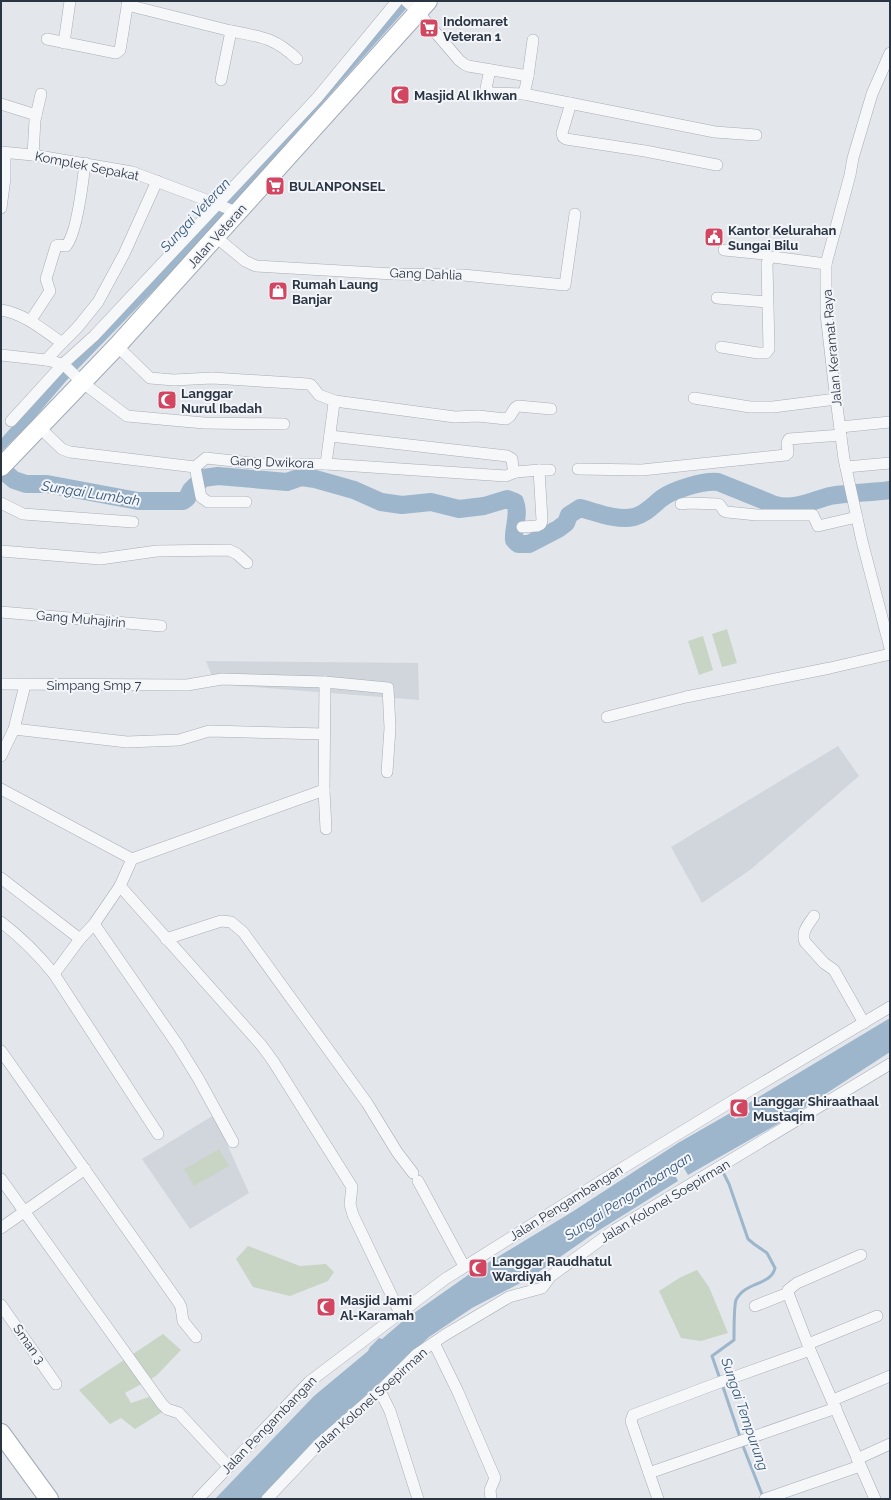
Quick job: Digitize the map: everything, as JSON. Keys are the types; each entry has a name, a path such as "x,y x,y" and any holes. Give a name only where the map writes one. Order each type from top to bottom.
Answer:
{"main road":[{"name":"Jalan Veteran","path":"3,465 40,427 80,381 117,346 216,237 226,208 416,5"},
{"path":"1,1433 49,1499"}],"street":[{"path":"64,43 70,1"},
{"path":"11,421 64,365 226,208 397,1"},
{"path":"46,39 113,53 118,52 128,3 270,39 277,42 297,59"},
{"path":"416,5 459,60 468,66 528,76"},
{"path":"221,80 231,30"},
{"path":"524,94 533,40"},
{"name":"Jalan Keramat Raya","path":"890,53 872,94 853,158 850,175 826,264 826,314 840,431 850,487 890,648"},
{"path":"490,70 486,91 492,93 524,94 716,132 756,135"},
{"path":"33,155 36,115 41,94"},
{"path":"571,103 562,133 562,136 566,139 645,151 717,165"},
{"path":"1,104 36,115"},
{"path":"1,208 4,186 3,153"},
{"name":"Komplek Sepakat","path":"3,153 33,155 132,172 226,208"},
{"path":"31,320 50,291 46,279 56,246 58,244 66,246 69,242 76,219 85,163"},
{"path":"46,360 77,328 98,302 124,254 157,181"},
{"name":"Gang Dahlia","path":"216,237 245,261 256,266 393,274 462,275 565,285 575,214"},
{"path":"724,250 765,254 769,258"},
{"path":"769,258 774,257 826,264"},
{"path":"721,347 766,353 770,347 767,302 767,264 769,258"},
{"path":"717,298 767,302"},
{"path":"1,310 31,320 62,343"},
{"path":"117,346 150,378 174,380 212,378 308,384 312,385 319,395 336,401 455,417 478,416 506,419 518,406 551,408"},
{"path":"1,355 46,360 64,365 80,381 127,416 204,423 284,424"},
{"path":"694,398 750,407 773,407 836,399"},
{"path":"326,464 334,403 336,401"},
{"path":"578,469 642,470 786,456 788,453 787,443 789,439 890,422"},
{"path":"40,427 62,449 70,452 196,470 202,497 208,502 246,502"},
{"path":"330,436 507,456 512,459 513,468 516,472"},
{"name":"Gang Dwikora","path":"196,470 206,458 261,464 326,464 506,476 516,472 544,470 541,524 537,526 522,526"},
{"path":"846,467 890,463"},
{"path":"1,503 23,514 133,522"},
{"path":"681,504 718,504 727,512 757,515 813,515 818,526 857,517"},
{"path":"1,551 100,559 156,551 229,550 237,554 247,563"},
{"name":"Gang Muhajirin","path":"1,612 160,626"},
{"path":"607,717 686,697 830,668 890,654"},
{"name":"Simpang Smp 7","path":"1,684 187,686 222,680 325,682 388,688 390,728 387,772"},
{"path":"325,682 324,790 326,829"},
{"path":"1,756 14,729 25,685"},
{"path":"14,729 127,742 179,740 209,731 324,734"},
{"path":"1,789 132,859"},
{"path":"54,974 80,939 94,924 120,886 132,859 324,790"},
{"path":"1,878 80,939"},
{"path":"120,886 262,1046 352,1187 350,1204 353,1215 400,1313"},
{"path":"814,916 804,932 805,942 824,963 834,970 864,1023"},
{"path":"166,939 222,921 231,922 243,932 367,1102 397,1152 415,1177 464,1266"},
{"path":"1,922 27,942 54,974 158,1134"},
{"path":"94,924 177,1044 198,1078 233,1142"},
{"name":"Jalan Pengambangan","path":"198,1499 310,1382 464,1266 747,1092 890,1007"},
{"path":"1,1051 179,1303 181,1307 181,1318 196,1337"},
{"name":"Jalan Kolonel Soepirman","path":"267,1499 318,1445 380,1391 418,1354 509,1297 542,1288 551,1276 613,1231 890,1064"},
{"path":"1,1228 85,1170"},
{"path":"1,1178 162,1404 167,1409 179,1413 229,1467"},
{"path":"755,1306 788,1293 788,1290 797,1283 860,1255"},
{"path":"788,1293 809,1347 875,1499"},
{"name":"Sman 3","path":"1,1305 56,1384"},
{"path":"658,1499 631,1422 632,1415 809,1347 877,1316"},
{"path":"434,1343 458,1392 495,1478 490,1490 492,1499"},
{"path":"649,1473 749,1439 834,1404 890,1376"},
{"path":"380,1391 390,1411 418,1499"},
{"path":"766,1499 858,1462 890,1444"}],"shaded area":[{"path":"206,661 418,663 419,700 215,684"},
{"path":"838,746 859,776 750,870 702,903 671,847"},
{"path":"214,1115 249,1193 190,1229 142,1159"}],"green space":[{"path":"727,629 737,663 722,667 712,634"},
{"path":"703,636 713,670 699,675 688,641"},
{"path":"219,1149 229,1166 194,1186 184,1169"},
{"path":"248,1246 300,1266 326,1264 334,1272 328,1281 290,1296 253,1287 236,1259"},
{"path":"697,1270 709,1287 728,1333 701,1341 681,1338 659,1291 681,1277"},
{"path":"163,1334 181,1350 156,1376 125,1393 131,1403 149,1397 164,1411 135,1429 121,1418 110,1424 79,1390"}],"water":[{"path":"402,1 413,1 189,254 66,381 31,422 1,452 1,439 45,389"},
{"name":"Sungai Pengambangan","path":"890,1018 890,1052 790,1117 688,1175 681,1163 672,1169 678,1181 593,1234 530,1278 472,1308 429,1337 319,1439 260,1499 215,1499 314,1396 368,1351 379,1338 382,1339 404,1320 471,1273 572,1212 678,1143 732,1112 735,1119 750,1112 747,1104"}],"waterway":[{"name":"Sungai Lumbah","path":"1,469 14,480 26,484 47,484 138,501 183,501 203,478 218,476 287,482 301,477 315,479 354,490 381,502 402,505 431,502 459,509 484,506 507,499 515,502 517,516 514,530 514,540 518,544 529,544 558,529 566,523 569,515 580,508 614,517 634,517 646,512 662,498 673,492 689,486 705,483 718,482 775,505 782,506 796,506 830,496 890,490"},
{"name":"Sungai Tempurung","path":"720,1379 712,1356 734,1340 734,1313 736,1300 745,1290 773,1274 775,1268 767,1253 748,1239 729,1184 721,1168"},
{"name":"Sungai Tempurung","path":"722,1384 743,1446 763,1497"}],"place":[{"name":"Indomaret Veteran 1","path":"429,28"},
{"name":"Masjid Al Ikhwan","path":"400,95"},
{"name":"BULANPONSEL","path":"275,186"},
{"name":"Kantor Kelurahan Sungai Bilu","path":"714,237"},
{"name":"Rumah Laung Banjar","path":"278,291"},
{"name":"Langgar Nurul Ibadah","path":"167,400"},
{"name":"Langgar Shiraathaal Mustaqim","path":"739,1108"},
{"name":"Langgar Raudhatul Wardiyah","path":"478,1268"},
{"name":"Masjid Jami Al-Karamah","path":"326,1307"}],"water label":[{"name":"Sungai Veteran","path":"195,215"}]}
